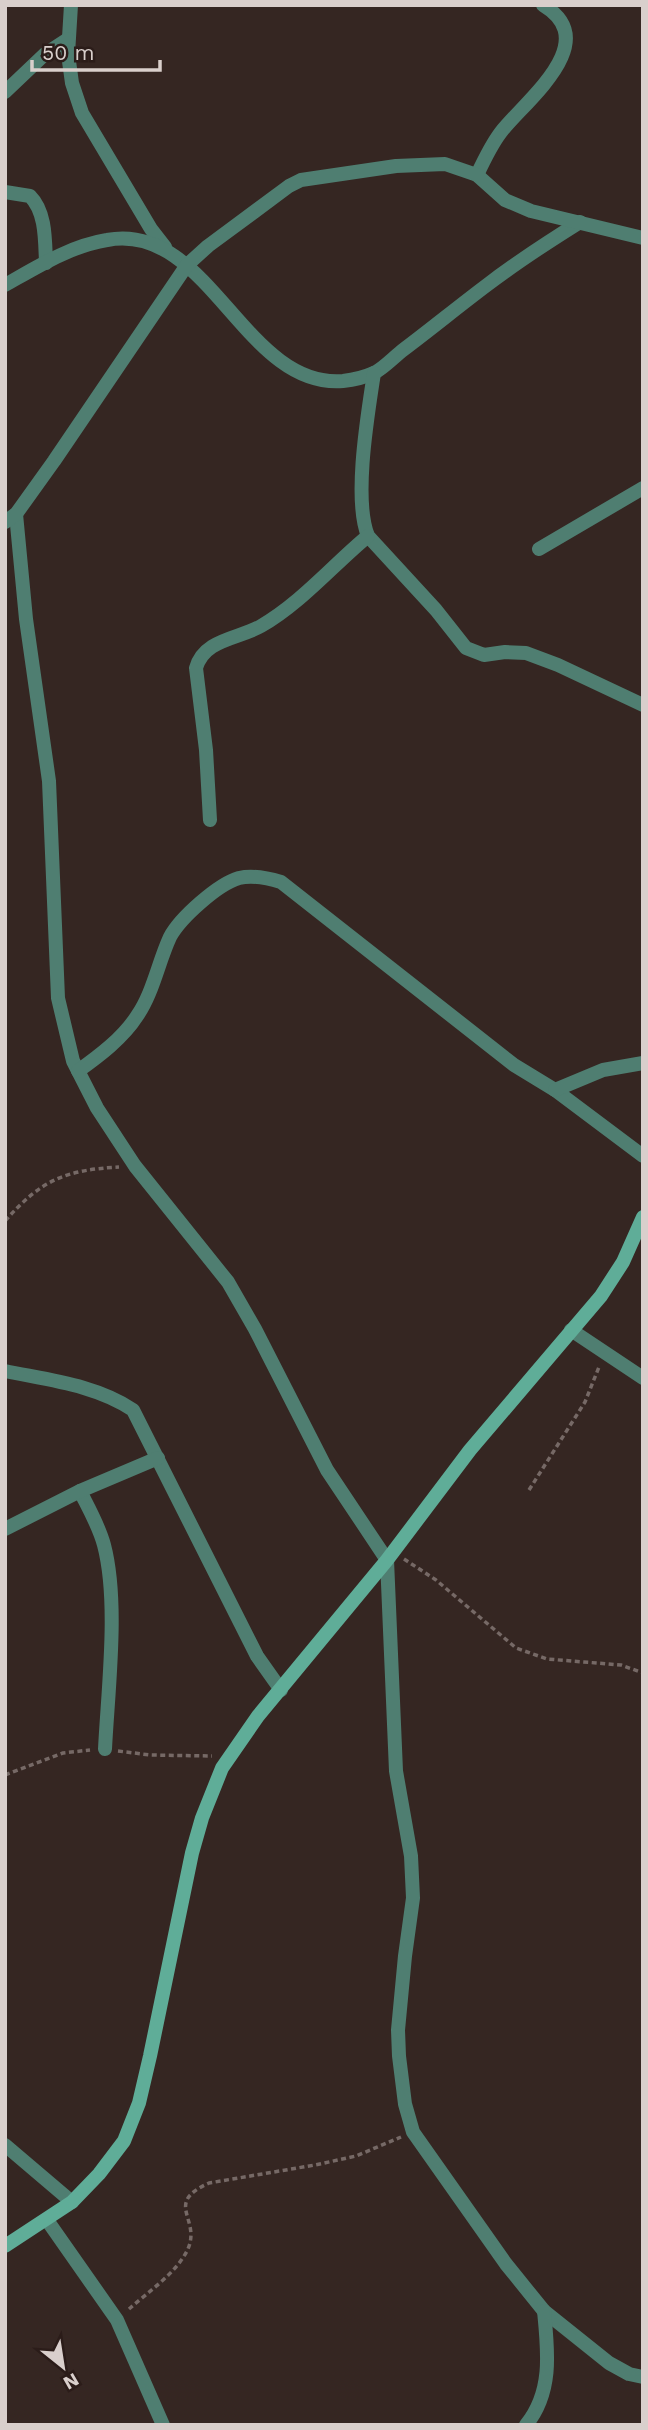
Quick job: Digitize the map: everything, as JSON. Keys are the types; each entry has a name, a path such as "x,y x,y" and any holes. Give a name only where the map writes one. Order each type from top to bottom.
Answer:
{"main road":[{"path":"5,2246 72,2202 99,2175 124,2141 133,2121 150,2056 183,1892 202,1818 222,1769 258,1716 390,1556 471,1450 601,1296 623,1262 643,1217"}],"street":[{"path":"71,5 68,54 72,83 82,113 151,229 170,253"},
{"path":"477,175 500,132 552,76 561,60 566,42 565,28 560,19 543,5"},
{"path":"5,92 45,54 68,39"},
{"path":"643,239 531,211 505,200 477,175 460,167 429,163 301,180 208,246 187,265 10,518 49,781 58,999 73,1061 97,1108 135,1166 228,1282 327,1470 390,1556 396,1771 405,1812 413,1898 398,2043 405,2104 413,2132 506,2264 544,2311 609,2363 629,2374 643,2376"},
{"path":"5,192 30,196 38,205 46,262"},
{"path":"5,285 86,244 110,239 148,242 187,265 258,340 292,370 309,377 344,381 374,373 518,261 580,222"},
{"path":"374,373 368,410 361,503 363,523 368,536 429,601 466,648 484,655 526,653 643,705"},
{"path":"539,549 643,488"},
{"path":"210,820 206,750 196,668 199,658 216,643 250,631 272,619 368,536"},
{"path":"78,1071 102,1053 137,1016 172,934 191,912 216,891 239,878 265,878 281,882 514,1065 555,1090 643,1156"},
{"path":"555,1090 603,1070 643,1063"},
{"path":"571,1329 643,1378"},
{"path":"5,1371 59,1381 119,1401 133,1410 257,1656 281,1690"},
{"path":"5,1529 158,1458"},
{"path":"80,1492 95,1518 104,1546 110,1594 105,1749"},
{"path":"5,2145 72,2202"},
{"path":"47,2220 117,2320 163,2425"},
{"path":"526,2425 536,2413 547,2378 544,2311"}],"path":[{"path":"5,1221 24,1200 50,1181 73,1171 135,1166"},
{"path":"529,1490 585,1402 605,1352"},
{"path":"390,1556 436,1580 516,1648 547,1659 621,1665 643,1673"},
{"path":"117,2320 170,2272 183,2256 192,2237 185,2205 187,2196 197,2189 209,2183 356,2156 413,2132"}]}
